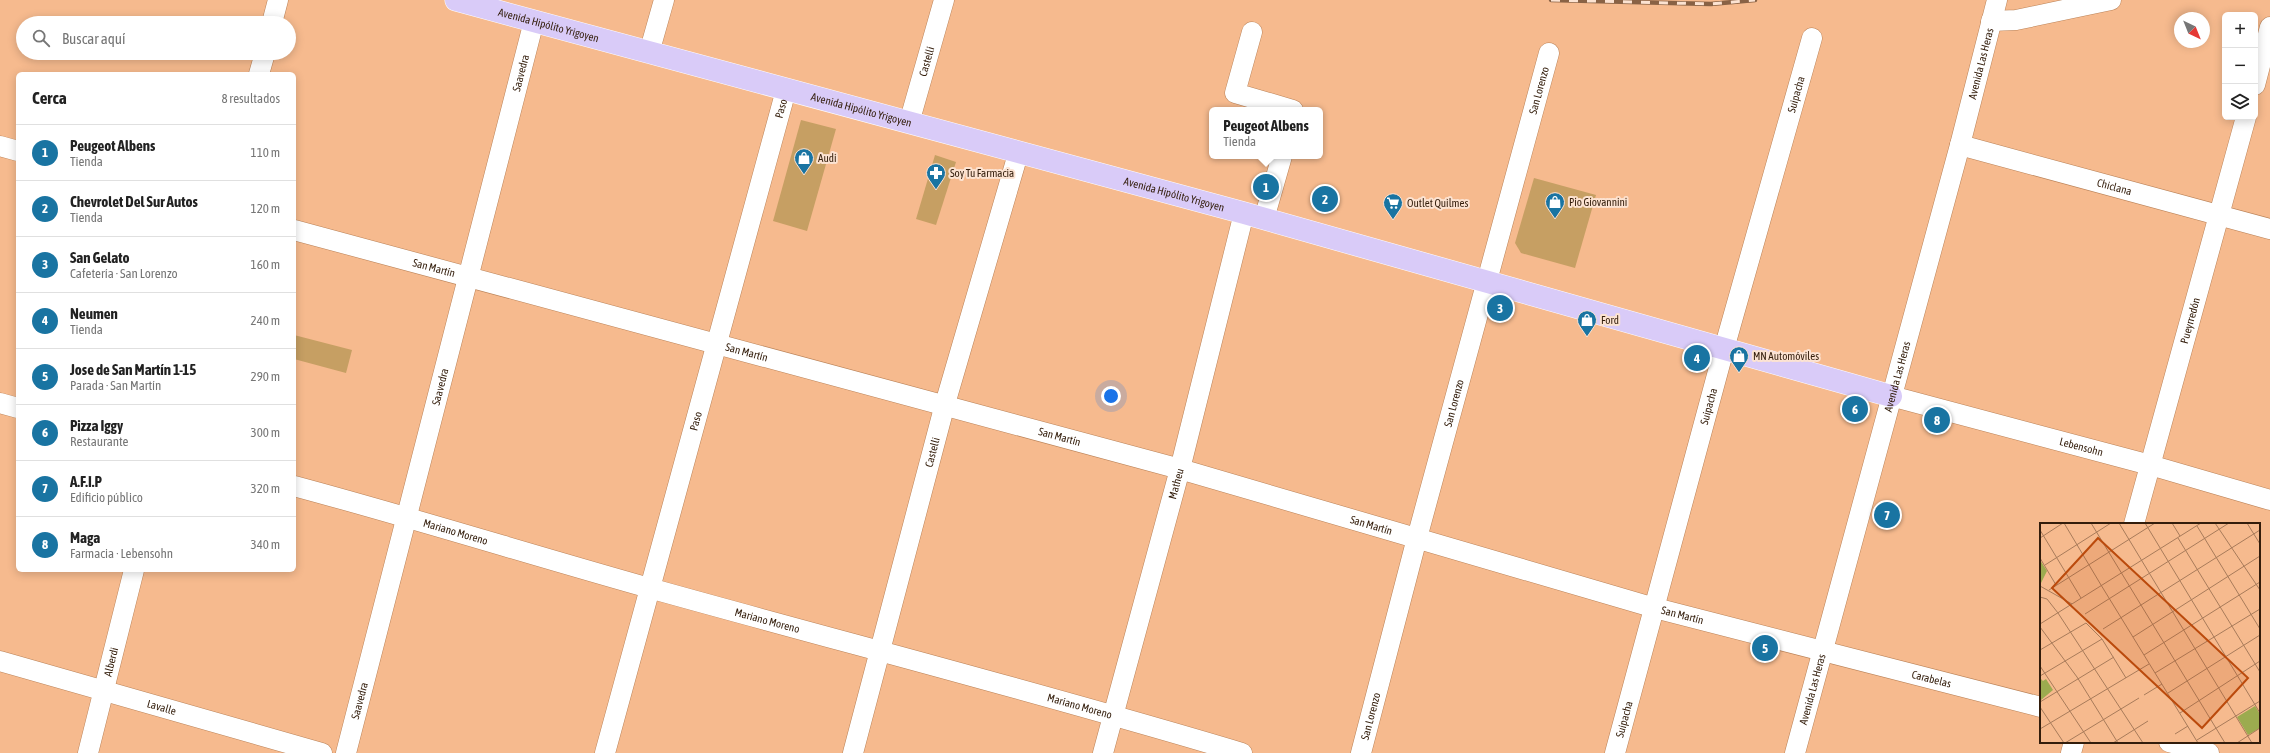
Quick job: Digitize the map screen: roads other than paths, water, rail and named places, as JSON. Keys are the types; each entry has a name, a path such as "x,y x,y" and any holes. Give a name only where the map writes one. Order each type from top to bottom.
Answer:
{"main road":[{"name":"Avenida Hipólito Yrigoyen","path":"456,0 1018,154 1254,216 1891,396"}],"street":[{"path":"274,16 278,0"},
{"path":"649,53 664,0"},
{"name":"Castelli","path":"909,123 944,0"},
{"name":"Avenida Las Heras","path":"1795,753 1960,145 1997,0"},
{"path":"1992,21 2022,19 2111,0"},
{"name":"Saavedra","path":"346,753 405,516 469,276 534,21"},
{"path":"2255,84 2266,62 2270,27"},
{"path":"1252,32 1235,93 1283,107"},
{"name":"Suipacha","path":"1615,753 1724,349 1812,38"},
{"name":"San Lorenzo","path":"1361,753 1416,538 1549,53"},
{"path":"260,72 263,60"},
{"name":"Paso","path":"604,753 718,345 786,90"},
{"name":"Pueyrredón","path":"2134,523 2245,120"},
{"name":"Chiclana","path":"1960,145 2270,229"},
{"path":"0,146 16,150"},
{"name":"Castelli","path":"853,753 878,651 945,404 1018,154"},
{"name":"Matheu","path":"1103,753 1180,469 1254,216 1281,159"},
{"name":"San Martín","path":"296,231 469,276 718,345 945,404 1180,469 1655,608 1823,652"},
{"name":"Lebensohn","path":"1891,396 2150,465 2270,500"},
{"path":"0,403 16,407"},
{"name":"Mariano Moreno","path":"296,487 405,516 649,588 1113,714 1242,753"},
{"name":"Alberdi","path":"88,753 134,572"},
{"name":"Carabelas","path":"1823,652 2040,708"},
{"name":"Lavalle","path":"0,661 322,753"},
{"path":"2071,753 2074,743"},
{"path":"2173,743 2209,753"}],"railway":[{"path":"1551,0 1711,4 1755,0"}],"place":[{"name":"Audi","path":"804,175"},
{"name":"Peugeot Albens","path":"1266,187"},
{"name":"Soy Tu Farmacia","path":"936,190"},
{"name":"Chevrolet Del Sur Autos","path":"1325,199"},
{"name":"Pio Giovannini","path":"1555,219"},
{"name":"Outlet Quilmes","path":"1393,220"},
{"name":"San Gelato","path":"1500,308"},
{"name":"Ford","path":"1587,337"},
{"name":"Neumen","path":"1697,358"},
{"name":"MN Automóviles","path":"1739,373"},
{"name":"Pizza Iggy","path":"1855,409"},
{"name":"Maga","path":"1937,420"},
{"name":"A.F.I.P","path":"1887,515"},
{"name":"Jose de San Martín 1-15","path":"1765,648"}]}
